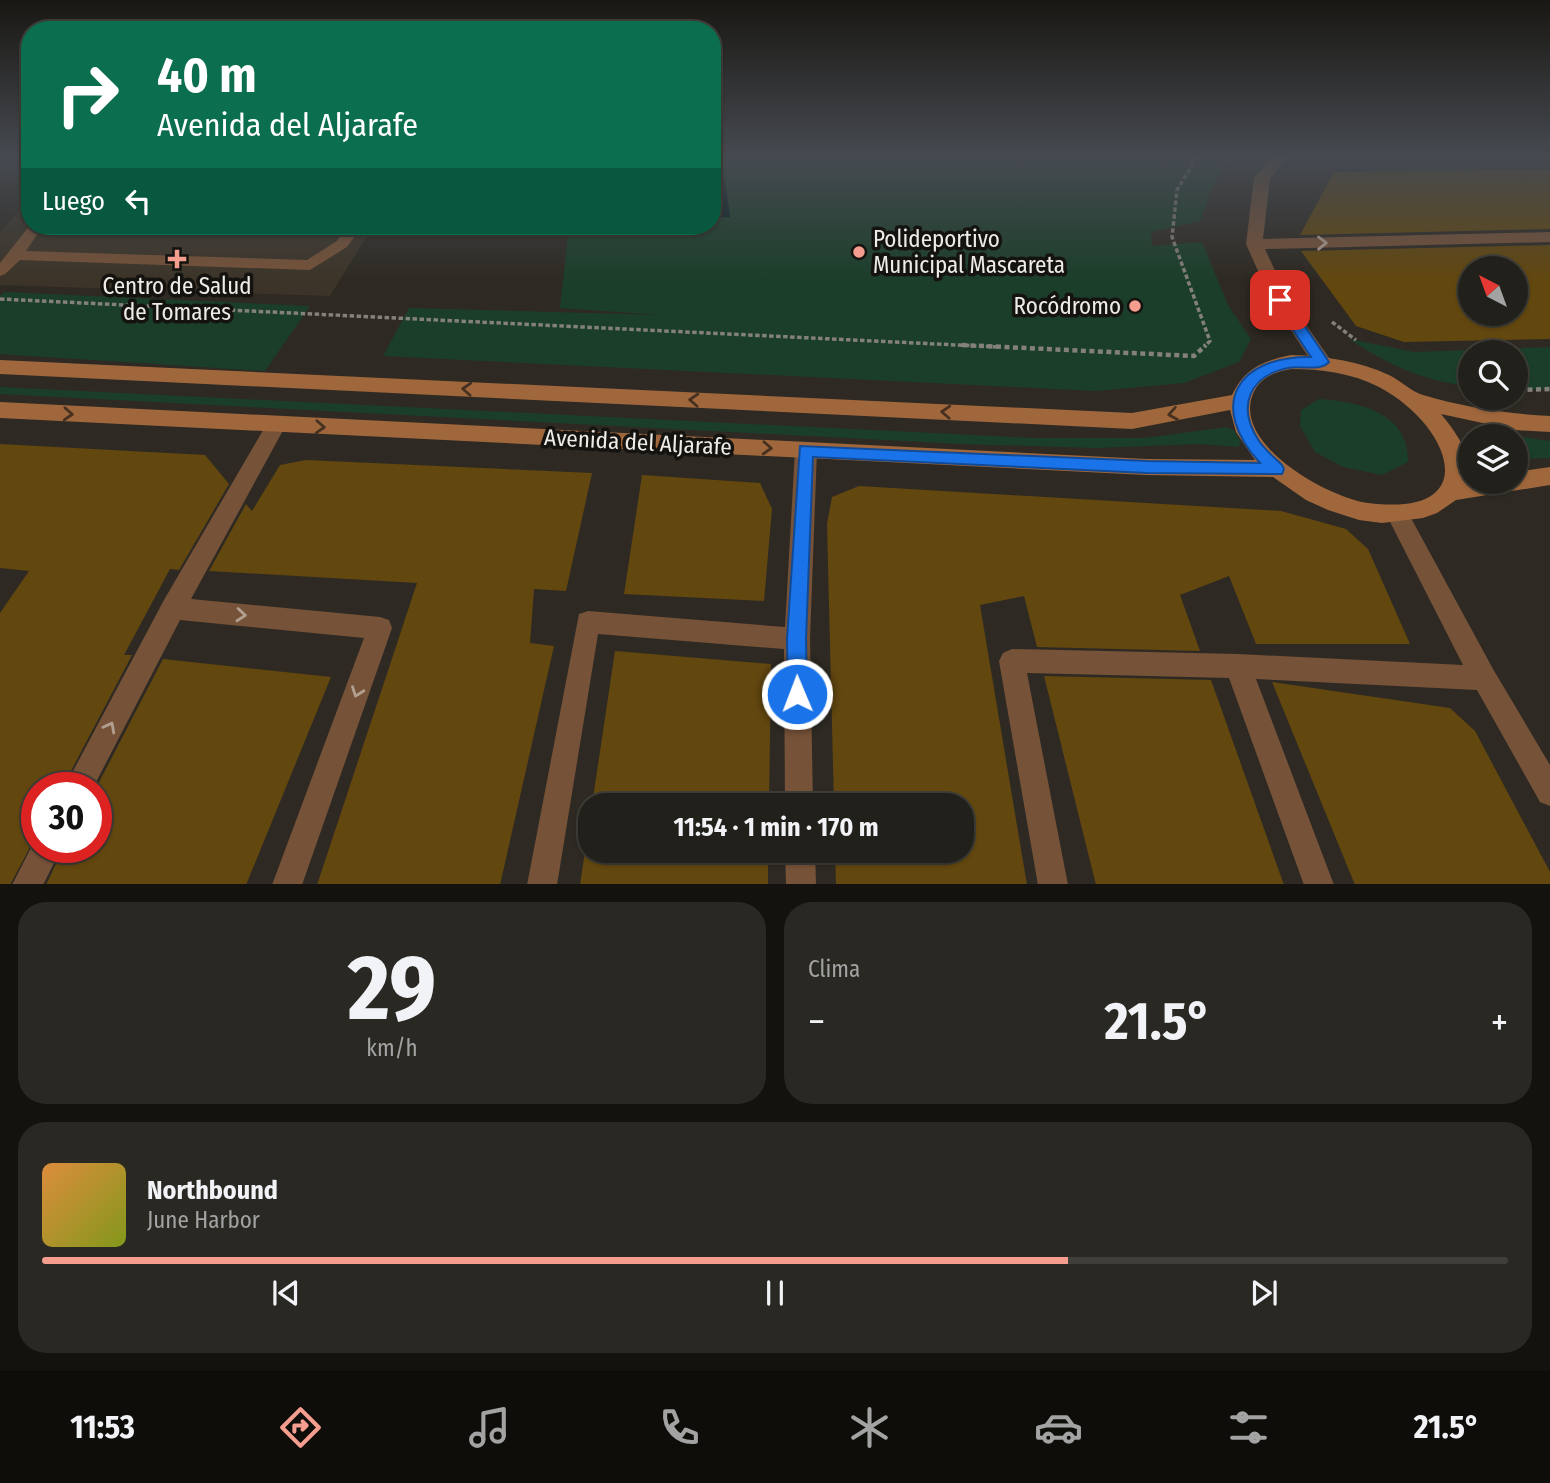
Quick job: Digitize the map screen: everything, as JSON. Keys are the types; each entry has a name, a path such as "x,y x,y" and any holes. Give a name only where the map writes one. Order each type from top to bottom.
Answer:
{"main road":[{"path":"1450,492 1458,471 1454,447 1439,423 1416,401 1386,382 1354,369 1322,362 1291,362 1266,369 1248,382 1240,401 1242,423 1254,446 1276,469 1302,488 1333,502 1366,511 1397,514 1429,507 1450,492 1458,491"},
{"name":"Avenida del Aljarafe","path":"0,367 1132,421 1240,401"},
{"path":"1416,401 1515,422 1550,424"},
{"name":"Avenida del Aljarafe","path":"0,410 1147,467 1276,469"},
{"path":"1528,479 1550,476"}],"street":[{"path":"1260,198 1254,244 1280,300 1322,362"},
{"path":"1254,244 1550,237"},
{"path":"86,772 173,608 276,425"},
{"path":"799,793 797,639 806,450"},
{"path":"1397,514 1484,678 1550,792"},
{"path":"173,608 380,628 287,884"},
{"path":"542,884 588,622 797,639"},
{"path":"1053,884 1012,661 1238,666 1484,678"},
{"path":"1238,666 1320,884"},
{"path":"27,884 38,863"},
{"path":"800,863 800,884"}],"lane":[{"path":"0,271 16,255 30,235"},
{"path":"16,255 310,265 342,244 348,235"}],"path":[{"path":"0,299 1194,356 1210,341 1172,237 1176,198"},
{"path":"1528,390 1550,389"}],"shaded area":[{"name":"Centro de Salud de Tomares","path":"21,209 21,235 367,235 330,296 0,285 0,232"}],"green space":[{"path":"721,198 1208,198 1200,221 1151,232 1152,246 1202,242 1228,305 1251,339 1239,362 1184,383 1096,391 383,356 409,308 661,315 560,308 568,235 721,235"},
{"path":"4,292 310,306 265,371 0,354 0,296"},
{"path":"1349,339 1414,352 1458,350 1458,385 1422,376 1377,356"},
{"path":"1550,347 1550,389 1528,390 1528,348"},
{"path":"0,387 1033,438 1145,438 1227,427 1235,431 1241,443 1238,447 1200,444 1097,448 962,444 0,394"},
{"path":"1319,399 1365,407 1391,421 1400,431 1406,445 1408,462 1382,475 1343,467 1315,452 1300,426 1301,410"},
{"path":"1528,438 1550,441 1550,458 1528,459"}],"water":[{"path":"721,198 728,198 730,217 721,218"}],"building":[{"path":"1320,198 1550,198 1550,229 1300,235"},
{"path":"1550,245 1550,339 1404,342 1356,326 1301,251"},
{"path":"0,444 205,455 229,484 179,570 170,569 124,655 132,655 70,772 21,772 22,863 11,884 0,884 0,613 29,571 0,568"},
{"path":"306,460 592,473 566,591 534,589 530,643 554,646 500,884 317,884 417,583 209,571 246,504 252,511 280,465"},
{"path":"642,475 760,483 772,509 764,601 624,594"},
{"path":"859,486 1281,511 1346,529 1368,549 1410,644 1256,644 1229,576 1180,595 1200,651 1037,647 1024,596 980,605 1027,884 836,884 835,863 974,863 974,793 834,793 827,524 832,497"},
{"path":"615,651 771,664 769,793 594,793"},
{"path":"163,659 331,677 246,884 46,884 56,863 112,863 112,772 104,772"},
{"path":"1044,676 1211,680 1284,884 1096,884"},
{"path":"1272,682 1450,708 1475,731 1550,872 1550,884 1355,884"},
{"path":"583,863 768,863 768,884 580,884"}],"place":[{"name":"Polideportivo Municipal Mascareta","path":"859,252"},
{"name":"Centro de Salud de Tomares","path":"177,259"},
{"name":"Rocódromo","path":"1135,306"}],"route":[{"path":"797,694 806,450 1147,467 1276,469 1254,446 1242,423 1240,401 1248,382 1266,369 1291,362 1322,362 1280,300"}]}
